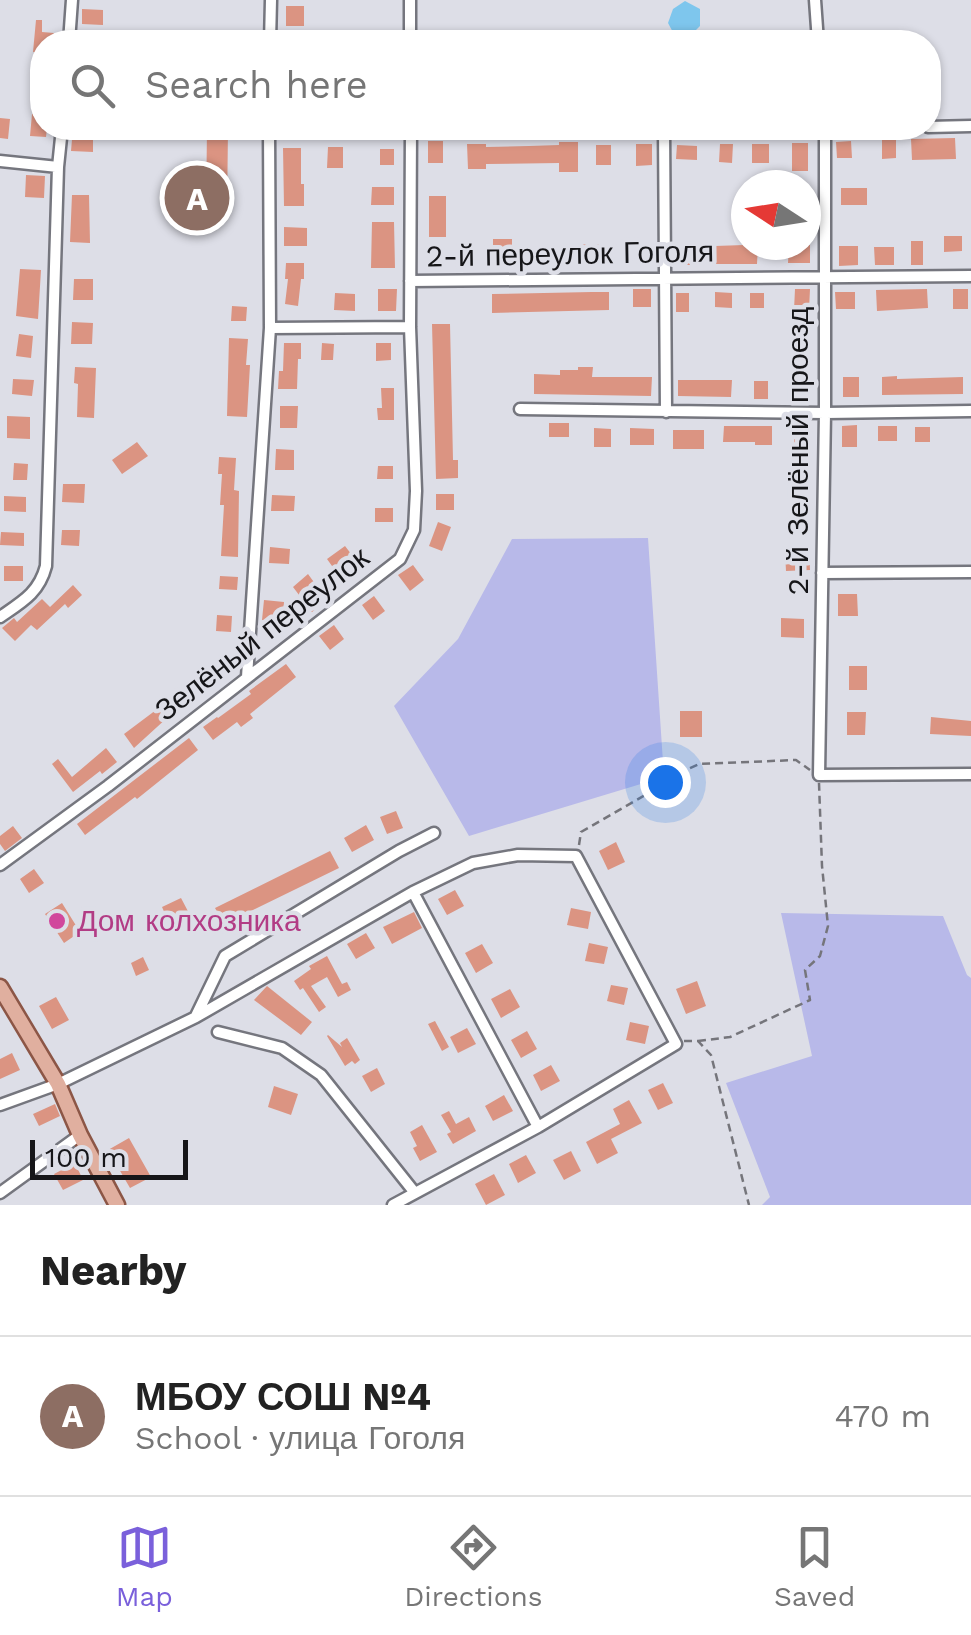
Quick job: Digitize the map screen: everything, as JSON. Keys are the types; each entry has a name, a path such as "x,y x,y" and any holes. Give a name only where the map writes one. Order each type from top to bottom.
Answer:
{"main road":[{"path":"0,986 58,1084 117,1205"}],"street":[{"path":"70,30 72,0"},
{"path":"270,30 271,0"},
{"path":"410,0 410,30"},
{"path":"815,0 817,30"},
{"path":"941,127 971,126"},
{"path":"0,617 33,594 46,566 61,140"},
{"path":"247,676 270,328 269,140"},
{"name":"Зелёный переулок","path":"0,865 400,559 415,519 416,491 410,327 411,140"},
{"path":"664,140 666,412"},
{"name":"2-й Зелёный проезд","path":"819,775 825,140"},
{"path":"0,161 58,167"},
{"name":"2-й переулок Гоголя","path":"410,281 971,276"},
{"path":"270,328 410,327"},
{"path":"520,409 971,411"},
{"path":"822,573 971,572"},
{"path":"819,775 971,774"},
{"path":"196,1017 225,956 434,833"},
{"path":"0,1105 58,1084 196,1017 413,892 473,864 518,854 576,856 676,1044 538,1127 393,1205"},
{"path":"413,892 538,1127"},
{"path":"218,1032 282,1048 321,1075 415,1194"},
{"path":"0,1193 80,1135"}],"path":[{"path":"576,856 581,832 647,794 672,787 680,773 699,764 796,760 819,775 828,926 820,956 805,970 810,1000 730,1038 676,1044"},
{"path":"698,1041 710,1055 749,1205"}],"shaded area":[{"path":"685,1 700,9 700,26 696,30 672,30 668,23 673,9"},
{"path":"648,538 664,777 469,836 394,706 458,639 512,539"},
{"path":"781,913 943,916 971,978 971,1205 762,1205 770,1197 726,1083 812,1056"}],"building":[{"path":"286,6 304,6 304,26 286,26"},
{"path":"82,9 103,10 103,25 82,24"},
{"path":"36,20 42,20 42,30 35,30"},
{"path":"0,118 10,119 8,139 0,138"},
{"path":"955,138 956,159 912,160 911,140"},
{"path":"72,140 93,140 93,152 71,151"},
{"path":"207,140 228,140 227,214 206,214"},
{"path":"882,140 896,140 896,158 882,159"},
{"path":"428,141 443,141 443,163 428,163"},
{"path":"851,141 852,158 837,158 836,142"},
{"path":"578,142 578,172 559,172 559,163 486,164 486,169 468,169 467,144 486,147"},
{"path":"792,143 808,143 808,170 792,170"},
{"path":"636,144 652,144 652,165 636,166"},
{"path":"720,144 733,144 732,163 719,162"},
{"path":"752,144 769,144 769,163 752,163"},
{"path":"596,145 611,145 611,165 596,165"},
{"path":"677,145 697,146 697,160 676,159"},
{"path":"328,147 343,147 343,168 327,168"},
{"path":"283,148 301,148 304,206 284,206"},
{"path":"380,149 394,149 394,165 380,165"},
{"path":"26,175 45,176 44,198 25,197"},
{"path":"372,187 394,187 394,205 371,205"},
{"path":"841,188 867,188 867,205 841,205"},
{"path":"72,195 89,195 90,243 70,242"},
{"path":"429,196 446,196 446,237 429,237"},
{"path":"372,222 394,222 395,268 371,268"},
{"path":"284,227 307,228 307,246 284,246"},
{"path":"944,236 962,236 962,251 944,252"},
{"path":"493,239 512,239 512,249 610,245 610,264 550,262 493,266"},
{"path":"911,241 923,241 923,265 911,265"},
{"path":"682,245 695,246 695,265 681,265"},
{"path":"639,246 650,246 650,264 639,264"},
{"path":"715,246 731,246 731,260 757,260 757,264 715,264"},
{"path":"839,246 858,246 858,265 839,266"},
{"path":"874,247 894,247 894,265 875,265"},
{"path":"788,260 810,260 810,263"},
{"path":"286,263 304,263 298,306 285,304"},
{"path":"20,269 41,270 38,319 16,316"},
{"path":"74,279 93,279 93,300 73,300"},
{"path":"378,289 397,289 396,311 378,311"},
{"path":"633,289 651,289 651,307 633,307"},
{"path":"795,289 810,289 809,310 794,310"},
{"path":"927,289 928,308 877,311 876,290"},
{"path":"953,289 968,289 968,309 953,309"},
{"path":"609,292 609,310 492,313 492,294"},
{"path":"715,292 732,293 732,308 715,307"},
{"path":"835,292 855,292 855,309 836,309"},
{"path":"335,293 355,294 355,311 334,310"},
{"path":"676,293 689,293 689,312 676,312"},
{"path":"750,293 764,293 764,308 750,308"},
{"path":"232,306 247,307 246,321 231,321"},
{"path":"72,322 93,323 92,344 71,344"},
{"path":"432,324 450,324 453,460 458,460 458,478 436,479"},
{"path":"19,334 33,336 31,358 16,356"},
{"path":"229,338 248,339 247,417 227,416"},
{"path":"284,343 301,343 297,389 278,389"},
{"path":"322,343 334,344 333,360 321,360"},
{"path":"376,343 391,343 391,360 376,361"},
{"path":"75,367 96,368 94,418 77,417"},
{"path":"593,367 592,377 652,377 651,396 534,394 534,374 560,375 560,370"},
{"path":"843,377 859,377 859,397 843,397"},
{"path":"882,377 963,377 963,394 882,395"},
{"path":"796,378 811,379 811,397 796,397"},
{"path":"13,379 34,380 32,396 12,394"},
{"path":"678,380 732,380 731,397 678,396"},
{"path":"754,381 768,381 768,399 754,399"},
{"path":"381,388 394,388 394,420 378,420"},
{"path":"280,406 298,406 297,428 280,428"},
{"path":"7,416 30,417 30,439 7,438"},
{"path":"549,423 569,423 569,437 549,437"},
{"path":"857,425 857,447 842,447 842,426"},
{"path":"724,426 772,426 772,445 723,442"},
{"path":"795,426 811,426 811,446 794,445"},
{"path":"878,426 897,426 897,441 878,441"},
{"path":"915,427 930,427 930,442 915,442"},
{"path":"594,428 611,429 611,447 594,447"},
{"path":"630,428 654,429 654,445 630,445"},
{"path":"673,430 704,430 704,449 673,449"},
{"path":"137,442 148,456 122,474 112,460"},
{"path":"276,449 294,450 294,470 275,470"},
{"path":"219,457 236,458 238,557 221,556 224,505 220,505"},
{"path":"14,463 28,464 27,480 13,480"},
{"path":"378,466 393,466 393,479 377,479"},
{"path":"63,484 85,484 84,503 62,502"},
{"path":"436,494 454,494 454,510 436,510"},
{"path":"272,495 295,496 294,511 271,511"},
{"path":"4,496 26,497 26,512 4,511"},
{"path":"375,508 393,508 393,522 375,522"},
{"path":"438,522 451,527 442,551 429,546"},
{"path":"62,530 80,530 79,546 61,545"},
{"path":"1,532 24,533 24,546 0,545"},
{"path":"345,546 355,559 337,573 327,559"},
{"path":"270,547 290,549 289,564 269,563"},
{"path":"809,551 810,570 786,571 785,552"},
{"path":"413,565 424,580 410,591 398,575"},
{"path":"4,566 23,566 23,581 4,581"},
{"path":"308,574 327,600 312,612 293,587"},
{"path":"220,576 238,577 237,590 219,589"},
{"path":"73,585 82,595 68,608 65,604 37,630 31,625 15,641 2,628 14,618 17,622 42,599 50,607"},
{"path":"838,594 857,594 858,616 838,616"},
{"path":"374,596 385,611 373,620 362,605"},
{"path":"264,600 284,602 283,622 262,620"},
{"path":"217,615 232,616 231,632 216,631"},
{"path":"781,618 804,619 804,638 781,637"},
{"path":"334,625 344,639 330,650 319,636"},
{"path":"215,663 224,675 190,702 181,691"},
{"path":"286,664 296,677 250,714 253,718 241,727 237,722 213,740 203,727"},
{"path":"849,666 867,666 867,690 849,690"},
{"path":"160,707 168,717 134,748 124,734"},
{"path":"680,711 702,711 702,737 680,737"},
{"path":"847,712 866,712 865,735 847,735"},
{"path":"931,717 971,721 971,736 930,734"},
{"path":"189,738 198,750 85,835 77,824"},
{"path":"106,748 117,762 73,792 52,764 58,759 72,777"},
{"path":"396,811 403,828 387,834 380,817"},
{"path":"366,825 374,840 352,852 344,838"},
{"path":"13,826 22,838 5,851 0,836"},
{"path":"616,842 625,862 608,870 599,851"},
{"path":"330,851 339,868 224,924 215,908"},
{"path":"34,869 44,883 29,893 20,879"},
{"path":"455,890 464,906 447,915 438,899"},
{"path":"181,898 191,917 171,927 162,907"},
{"path":"62,903 80,932 64,943 45,914"},
{"path":"571,908 591,912 588,929 567,925"},
{"path":"414,912 422,928 392,944 383,927"},
{"path":"366,933 375,948 356,959 347,944"},
{"path":"589,943 608,947 604,964 585,961"},
{"path":"482,944 493,963 476,973 465,953"},
{"path":"327,956 342,984 347,982 351,990 338,997 327,977 311,986 326,1007 319,1012 294,981"},
{"path":"143,957 149,970 136,976 131,963"},
{"path":"697,981 706,1006 686,1014 676,989"},
{"path":"611,985 628,988 624,1005 607,1001"},
{"path":"267,986 312,1022 301,1035 254,1000"},
{"path":"510,989 520,1007 501,1018 491,999"},
{"path":"56,997 69,1020 52,1029 39,1006"},
{"path":"435,1021 449,1047 442,1051 428,1024"},
{"path":"630,1022 649,1026 645,1044 626,1040"},
{"path":"467,1028 476,1044 458,1053 450,1037"},
{"path":"527,1031 537,1049 521,1058 511,1040"},
{"path":"328,1035 342,1047 340,1043 347,1038 360,1060 345,1066"},
{"path":"12,1053 20,1070 0,1079 0,1059"},
{"path":"551,1065 560,1081 541,1091 533,1075"},
{"path":"377,1068 385,1084 371,1092 362,1076"},
{"path":"663,1083 673,1103 658,1110 648,1090"},
{"path":"274,1086 298,1094 291,1115 268,1107"},
{"path":"504,1095 513,1111 493,1121 485,1106"},
{"path":"629,1100 642,1123 611,1139 618,1153 597,1164 586,1142 620,1124 613,1109"},
{"path":"55,1104 60,1116 39,1126 33,1114"},
{"path":"449,1111 456,1124 469,1117 476,1131 453,1144 441,1115"},
{"path":"422,1125 437,1152 420,1161 410,1132"},
{"path":"129,1138 151,1177 130,1188 108,1150"},
{"path":"571,1151 581,1171 564,1180 553,1160"},
{"path":"526,1155 536,1173 518,1183 509,1164"},
{"path":"75,1163 83,1180 63,1190 54,1174"},
{"path":"494,1174 505,1195 486,1205 475,1184"}],"place":[{"name":"МБОУ СОШ №4","path":"197,198"},
{"name":"Дом колхозника","path":"57,921"}]}
